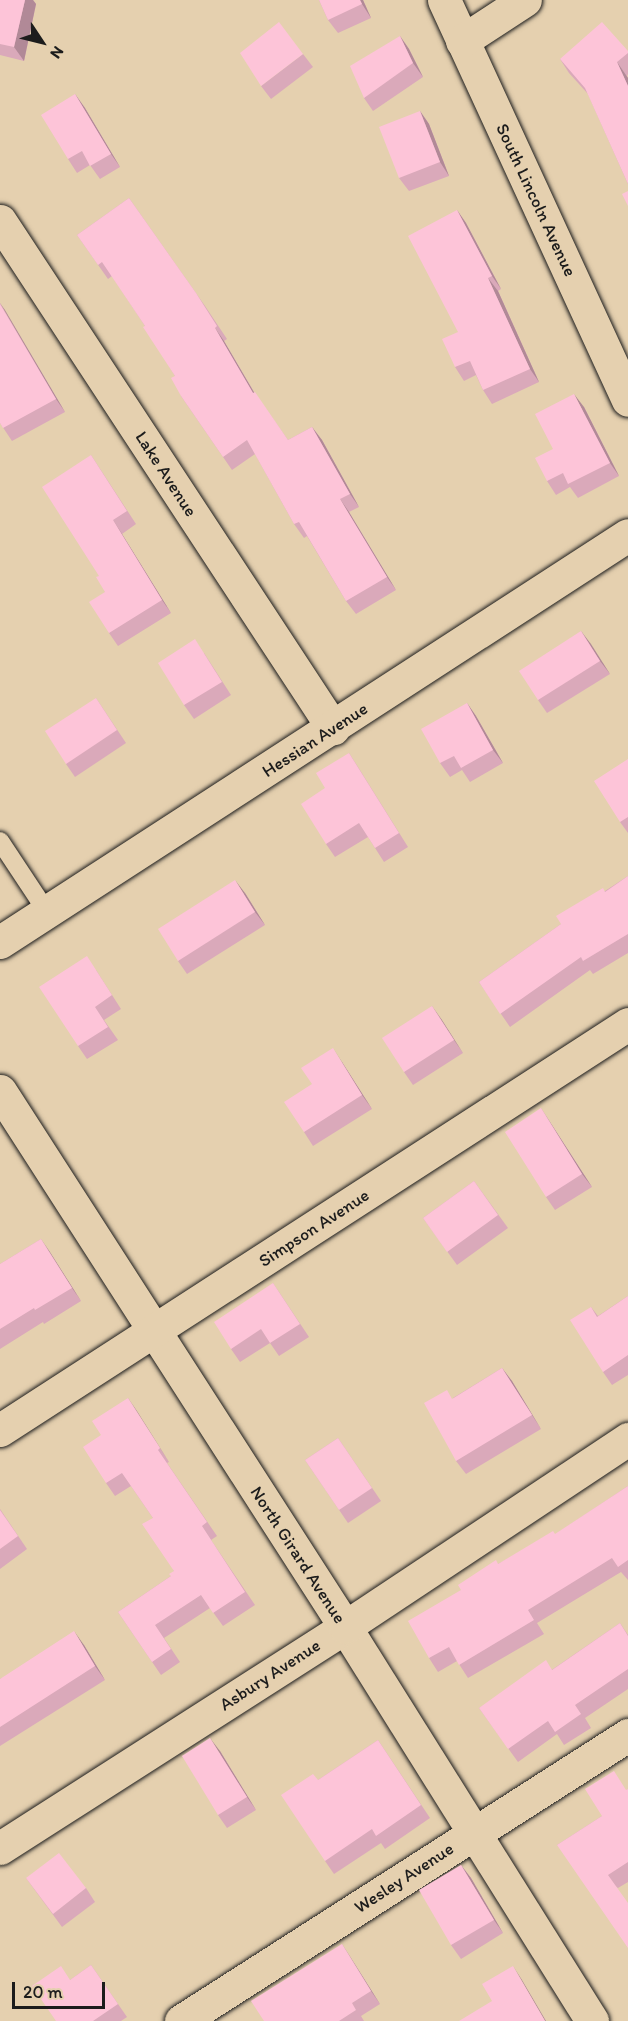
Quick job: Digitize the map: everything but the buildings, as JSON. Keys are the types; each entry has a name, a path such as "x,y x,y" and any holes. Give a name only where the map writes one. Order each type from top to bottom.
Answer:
{"street":[{"name":"South Lincoln Avenue","path":"444,0 628,400"},
{"path":"462,41 525,0"},
{"name":"Lake Avenue","path":"0,220 333,728"},
{"name":"Hessian Avenue","path":"0,942 628,535"},
{"name":"Simpson Avenue","path":"0,1430 628,1024"},
{"name":"North Girard Avenue","path":"0,1092 345,1627 592,2021"},
{"name":"Asbury Avenue","path":"0,1848 345,1627 628,1439"},
{"name":"Wesley Avenue","path":"181,2021 628,1735"}],"lane":[{"path":"0,841 47,912"}]}
